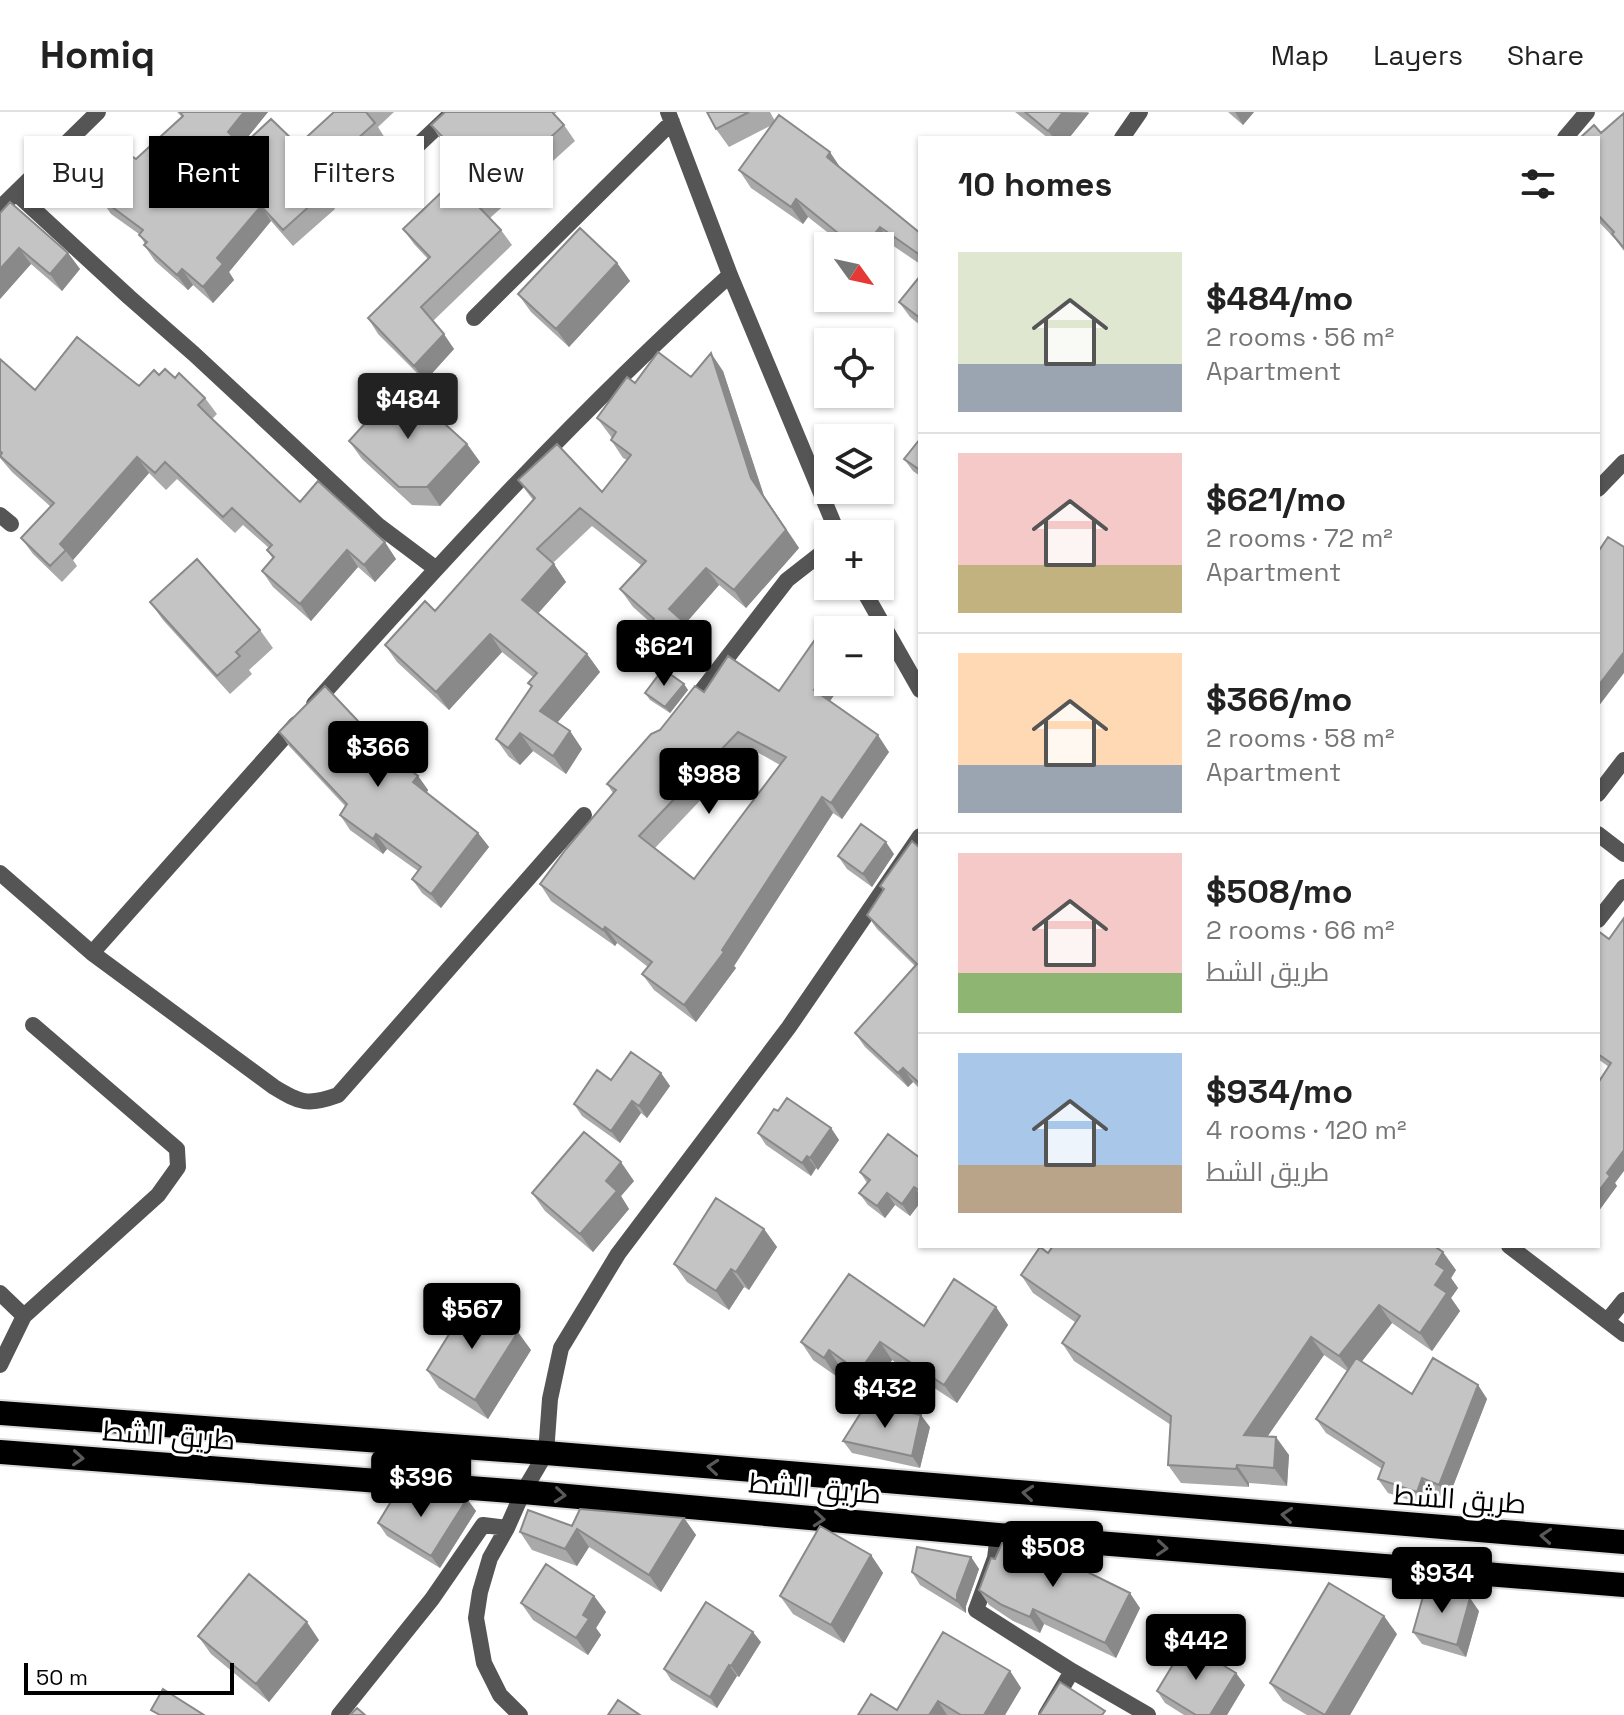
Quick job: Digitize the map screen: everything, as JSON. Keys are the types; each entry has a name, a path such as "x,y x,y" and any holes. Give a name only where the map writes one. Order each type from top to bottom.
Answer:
{"highway":[{"name":"طريق الشط","path":"0,1413 546,1453 1624,1542"},
{"name":"طريق الشط","path":"0,1452 523,1492 998,1535 1624,1585"}],"street":[{"path":"0,208 98,112"},
{"path":"424,139 453,112"},
{"path":"1123,136 1140,112"},
{"path":"1567,136 1587,112"},
{"path":"474,318 670,117 730,275 832,520"},
{"path":"17,194 379,526 435,568"},
{"path":"92,953 435,568 646,351 730,275"},
{"path":"1600,487 1624,462"},
{"path":"682,716 787,580 814,559"},
{"path":"869,600 918,686"},
{"path":"1600,791 1624,760"},
{"path":"0,873 92,953 274,1087 300,1102 320,1102 338,1095 584,815"},
{"path":"1600,836 1624,854"},
{"path":"520,1715 500,1695 484,1663 476,1618 490,1558 546,1453 550,1399 561,1348 618,1254 789,1027 918,839"},
{"path":"1600,917 1624,887"},
{"path":"0,1365 24,1316 158,1195 178,1167 177,1149 33,1025"},
{"path":"1512,1248 1624,1334"},
{"path":"0,1293 24,1316"},
{"path":"1607,1321 1624,1300"},
{"path":"339,1715 432,1599 483,1525 507,1528"},
{"path":"998,1535 995,1558 976,1610 1148,1715"},
{"path":"1046,1715 1072,1671"}],"building":[{"path":"180,112 244,112 228,132 232,136 161,136 183,116"},
{"path":"334,112 366,112 375,123 360,136 308,136"},
{"path":"445,112 552,112 564,125 552,136 442,136 431,125"},
{"path":"707,112 749,112 716,129"},
{"path":"1025,112 1063,112 1048,131"},
{"path":"1624,113 1624,248 1600,217 1600,136 1582,136 1594,125 1601,133"},
{"path":"779,115 830,152 827,157 918,231 918,254 894,237 894,232 880,227 876,232 837,232 796,199 791,207 739,170"},
{"path":"271,119 289,136 285,136 285,208 307,208 283,230 263,208 269,208 269,136 253,136"},
{"path":"149,147 149,208 259,208 217,258 223,264 203,287 182,269 177,275 144,245 147,242 139,235 143,230 113,208 133,208 133,157 136,159"},
{"path":"440,194 440,208 480,208 501,230 421,307 444,334 414,366 368,318 430,257 403,229"},
{"path":"10,202 68,253 50,274 19,248 0,269 0,213"},
{"path":"580,228 617,263 556,329 518,294"},
{"path":"918,278 918,316 899,302"},
{"path":"77,337 139,386 154,370 159,375 165,369 175,378 179,373 205,398 198,405 300,502 318,481 385,542 364,565 347,550 300,604 262,571 274,557 267,550 272,545 232,508 223,517 165,462 155,473 137,457 60,544 66,550 50,566 21,538 54,503 0,456 0,359 35,390"},
{"path":"658,352 691,377 711,353 751,478 786,530 734,590 706,568 669,609 685,623 665,648 645,631 654,619 620,589 646,561 580,508 537,549 554,564 522,600 587,654 540,711 570,731 553,756 520,733 508,748 496,739 532,686 528,683 537,673 490,634 436,692 385,645 425,601 435,611 535,498 518,480 557,444 602,492 631,455 611,440 616,432 597,418 627,377 635,383"},
{"path":"401,384 467,444 427,487 399,487 349,441"},
{"path":"918,442 918,469 904,459"},
{"path":"1608,537 1624,547 1624,652 1600,683 1600,549"},
{"path":"197,559 260,630 236,652 240,656 217,676 150,602"},
{"path":"814,641 814,696 823,696 878,735 831,803 822,797 722,950 724,952 684,1005 642,974 652,962 540,884 616,790 607,784 651,734 660,730 695,686 704,692 728,656 779,691","holes":["738,732 786,757 694,879 639,836"]},
{"path":"663,669 684,684 665,707 645,693"},
{"path":"325,686 389,754 418,776 413,782 478,833 431,894 412,879 421,867 376,834 373,839 340,815 347,804 279,732"},
{"path":"861,824 886,842 863,874 838,856"},
{"path":"912,841 918,846 918,1082 903,1068 898,1073 855,1033 917,964 867,915 884,889 880,886"},
{"path":"1624,918 1624,1150 1607,1173 1610,1176 1600,1189 1600,1080 1611,1063 1600,1055 1600,932 1609,939"},
{"path":"631,1052 661,1073 639,1106 632,1101 611,1131 574,1104 597,1070 611,1080"},
{"path":"787,1098 831,1128 810,1158 807,1156 802,1163 758,1133 774,1109 778,1111"},
{"path":"584,1132 621,1162 606,1181 617,1191 580,1234 532,1193"},
{"path":"888,1134 918,1156 918,1189 914,1187 902,1204 887,1193 877,1206 859,1193 870,1180 860,1172"},
{"path":"716,1198 764,1229 736,1272 731,1269 716,1291 674,1264"},
{"path":"1039,1248 1048,1253 1052,1248 1437,1248 1443,1252 1436,1264 1445,1270 1435,1285 1447,1293 1420,1333 1379,1305 1339,1356 1311,1337 1244,1435 1276,1437 1274,1468 1168,1465 1171,1416 1062,1343 1080,1316 1021,1275"},
{"path":"849,1274 924,1326 954,1279 996,1307 944,1385 880,1342 859,1372 829,1350 824,1358 801,1342"},
{"path":"469,1302 518,1332 475,1400 427,1370"},
{"path":"1356,1358 1412,1394 1433,1358 1478,1385 1439,1485 1422,1478 1417,1492 1378,1479 1384,1463 1316,1419"},
{"path":"867,1403 921,1415 912,1456 843,1441"},
{"path":"395,1495 467,1499 431,1556 378,1523"},
{"path":"580,1509 684,1518 649,1575 577,1529 565,1549 520,1532 528,1510 572,1526"},
{"path":"820,1526 871,1555 831,1625 780,1596"},
{"path":"1002,1543 1064,1550 1063,1560 1130,1593 1105,1643 1033,1609 1030,1617 1002,1605 979,1590 991,1558 995,1559"},
{"path":"917,1547 971,1557 957,1601 912,1572"},
{"path":"546,1564 594,1596 583,1615 589,1619 576,1638 521,1603"},
{"path":"249,1574 307,1622 256,1684 198,1636"},
{"path":"1329,1583 1384,1616 1325,1715 1270,1683"},
{"path":"1426,1586 1470,1598 1457,1645 1413,1632"},
{"path":"706,1602 753,1632 710,1697 664,1669"},
{"path":"943,1632 1010,1671 984,1715 961,1715 938,1701 929,1715 858,1715 871,1694 897,1710"},
{"path":"1186,1643 1236,1673 1210,1715 1196,1715 1157,1691"},
{"path":"1060,1682 1105,1711 1102,1715 1039,1715"},
{"path":"163,1689 204,1715 160,1715 151,1710"},
{"path":"618,1700 640,1715 608,1715"},
{"path":"357,1708 365,1715 350,1715"}]}
